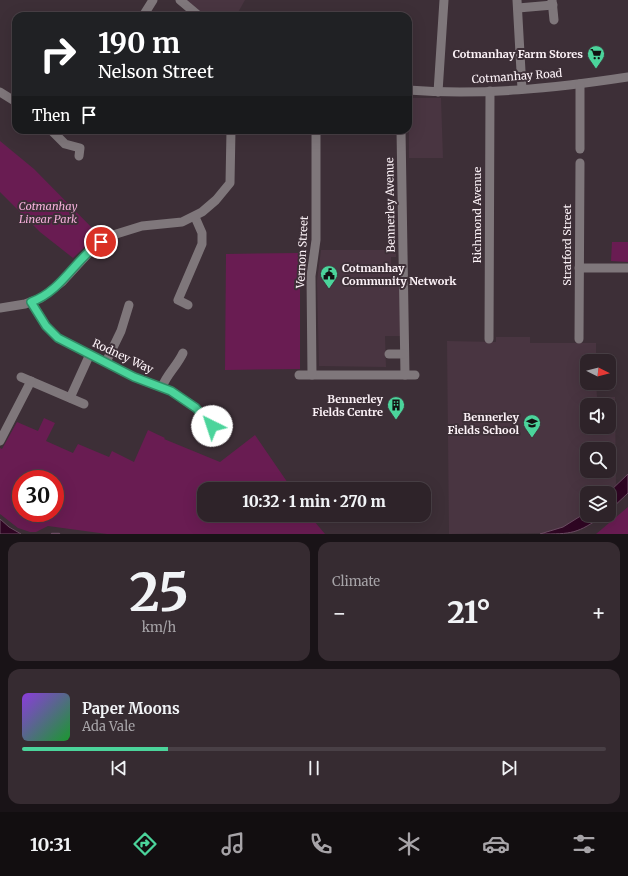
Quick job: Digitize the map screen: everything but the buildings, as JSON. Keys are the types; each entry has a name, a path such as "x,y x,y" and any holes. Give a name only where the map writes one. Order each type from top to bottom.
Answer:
{"street":[{"path":"146,12 153,0"},
{"path":"180,0 194,12"},
{"path":"438,92 444,0"},
{"path":"522,89 517,4 552,3 554,20"},
{"name":"Cotmanhay Road","path":"412,90 438,92 490,91 580,84 628,77"},
{"path":"580,84 580,149"},
{"name":"Richmond Avenue","path":"489,339 490,91"},
{"path":"0,92 12,100"},
{"path":"55,134 65,144 80,148 79,156"},
{"path":"0,308 31,302 40,298 62,282 95,246 106,239 142,226 178,223 195,217 216,200 230,183 231,134"},
{"name":"Vernon Street","path":"312,375 311,276 316,240 316,134"},
{"name":"Bennerley Avenue","path":"402,134 405,375"},
{"name":"Stratford Street","path":"579,339 575,327 579,268 580,163"},
{"path":"188,305 178,300 202,244 202,234 195,217"},
{"path":"579,268 628,268"},
{"name":"Rodney Way","path":"31,302 53,335 134,377 162,387 188,402 212,426"},
{"path":"106,362 121,331 129,305"},
{"path":"162,387 168,373 176,366 183,352"},
{"path":"70,398 90,354"},
{"path":"389,354 404,354"},
{"path":"299,375 415,375"},
{"path":"21,377 84,404"},
{"path":"0,441 31,381"}],"shaded area":[{"path":"186,0 245,0 238,12 201,12"},
{"path":"412,98 441,98 443,158 409,158 409,134 412,134"},
{"path":"321,250 396,250 396,257 391,257 391,265 393,269 399,269 401,336 385,336 386,367 319,366 317,281"},
{"name":"Bennerley Fields School","path":"496,337 530,337 530,343 596,343 596,354 580,354 580,390 596,390 597,397 615,398 580,398 580,434 615,434 616,442 580,442 580,478 616,478 616,485 580,486 580,516 563,527 544,533 449,534 447,341 496,342"},
{"path":"628,474 628,493 616,504 616,486"},
{"path":"580,516 580,522 593,522 574,532 540,534 563,527"},
{"path":"0,519 9,527 21,534 0,534"}],"green space":[{"name":"Cotmanhay Linear Park","path":"0,141 34,169 98,234 73,258 40,232 0,192"},
{"path":"612,242 628,242 628,262 611,261"},
{"path":"300,253 300,369 225,370 226,254"},
{"path":"44,418 55,423 46,441 73,453 78,444 109,457 112,451 134,462 148,430 165,438 164,439 220,462 255,435 287,482 197,482 197,522 315,522 325,534 107,534 48,526 36,532 30,532 18,528 0,514 0,448 2,449 17,422 38,431"},
{"path":"628,507 628,534 596,534 610,522 616,522 616,517"}],"waterway":[{"path":"52,534 59,534"}],"place":[{"name":"Cotmanhay Farm Stores","path":"596,69"},
{"name":"Cotmanhay Community Network","path":"329,289"},
{"name":"Bennerley Fields Centre","path":"396,420"},
{"name":"Bennerley Fields School","path":"532,438"}],"route":[{"path":"101,242 86,255 62,282 40,298 31,302 53,335 134,377 180,396 196,408 212,426"}]}
